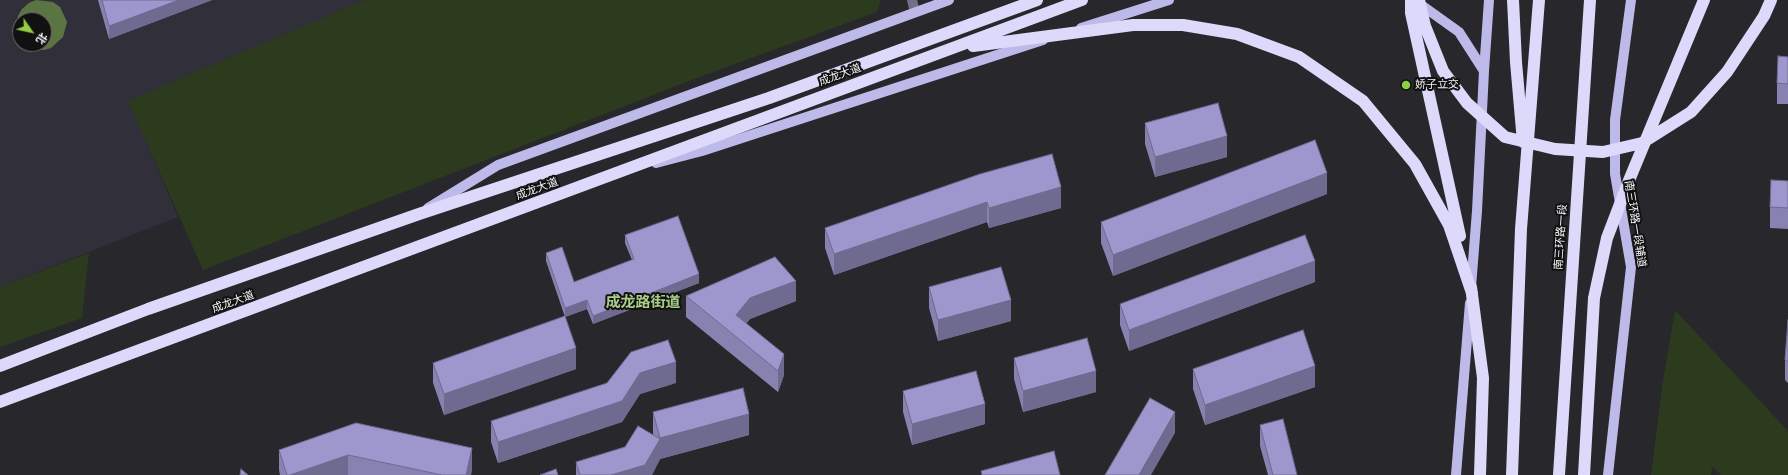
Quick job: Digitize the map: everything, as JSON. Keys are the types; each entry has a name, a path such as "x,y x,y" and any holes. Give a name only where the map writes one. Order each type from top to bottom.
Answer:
{"highway":[{"path":"942,35 1013,0"},
{"name":"成龙大道","path":"0,366 148,310 419,214 769,98 1037,0"},
{"name":"成龙大道","path":"0,402 604,178 776,112 1082,0"},
{"path":"1412,0 1413,21 1472,293 1483,378 1480,475"},
{"path":"1419,0 1425,26 1443,71 1467,103 1505,137 1555,149 1603,152 1642,143 1691,112 1727,72 1764,16 1771,0"},
{"path":"1513,0 1516,62 1526,180"},
{"path":"1512,475 1521,230 1539,0"},
{"name":"南三环路一段","path":"1559,475 1573,240 1590,0"},
{"path":"1584,475 1594,298 1608,238 1630,178 1702,3"},
{"path":"950,49 1133,24 1183,25 1237,34 1299,57 1363,102 1415,164 1449,225 1472,293"}],"main road":[{"path":"419,214 498,165 915,12 931,3 949,0"},
{"path":"604,178 702,151 1169,0"},
{"path":"1412,0 1459,32 1484,72"},
{"path":"1456,475 1477,211 1489,0"},
{"name":"南三环路一段辅道","path":"1608,475 1632,267 1615,174 1615,120 1631,0"},
{"path":"1630,15 1639,0"}],"street":[{"path":"912,0 915,12"}],"shaded area":[{"path":"0,0 365,0 129,101 178,217 0,287"},
{"path":"36,0 53,2 60,7 67,22 63,37 52,47 52,12 20,12 29,3"},
{"path":"365,0 881,0 877,12 702,76 203,270 128,101"},
{"path":"89,253 82,318 0,347 0,287"},
{"path":"1675,310 1788,431 1788,475 1721,475 1712,466 1711,475 1651,475 1662,387"}],"building":[{"path":"102,0 179,0 109,26"},
{"path":"1778,56 1788,57 1788,84 1777,83"},
{"path":"1218,103 1227,136 1155,157 1145,123"},
{"path":"1315,140 1327,173 1113,255 1101,222"},
{"path":"1052,154 1061,187 989,208 987,202 834,254 825,228 980,174"},
{"path":"1771,180 1788,181 1788,208 1770,207"},
{"path":"678,216 699,274 593,316 587,300 565,308 546,253 562,247 574,282 634,259 625,235"},
{"path":"1305,235 1315,261 1129,330 1120,304"},
{"path":"775,257 796,281 750,298 736,315 784,354 778,371 686,296"},
{"path":"1001,267 1011,300 938,320 929,287"},
{"path":"565,316 576,348 444,394 433,363"},
{"path":"1788,320 1788,362 1785,360"},
{"path":"1303,330 1315,366 1205,405 1193,369"},
{"path":"1087,338 1096,371 1023,391 1014,358"},
{"path":"668,340 676,362 640,373 622,401 498,442 491,421 607,383 631,352"},
{"path":"976,371 985,404 912,424 903,391"},
{"path":"743,388 749,414 660,438 653,412"},
{"path":"1150,398 1175,412 1139,475 1105,475"},
{"path":"1283,419 1297,475 1273,475 1260,425"},
{"path":"356,423 472,448 466,475 442,475 348,455 287,475 279,450"},
{"path":"638,426 660,439 645,465 611,475 580,475 576,462 625,447"},
{"path":"1054,451 1060,475 982,475 981,471"},
{"path":"241,469 248,475 240,475"},
{"path":"556,469 558,475 540,475"}],"place":[{"name":"娇子立交","path":"1406,85"}],"district":[{"name":"成龙路街道","path":"643,303"}]}
